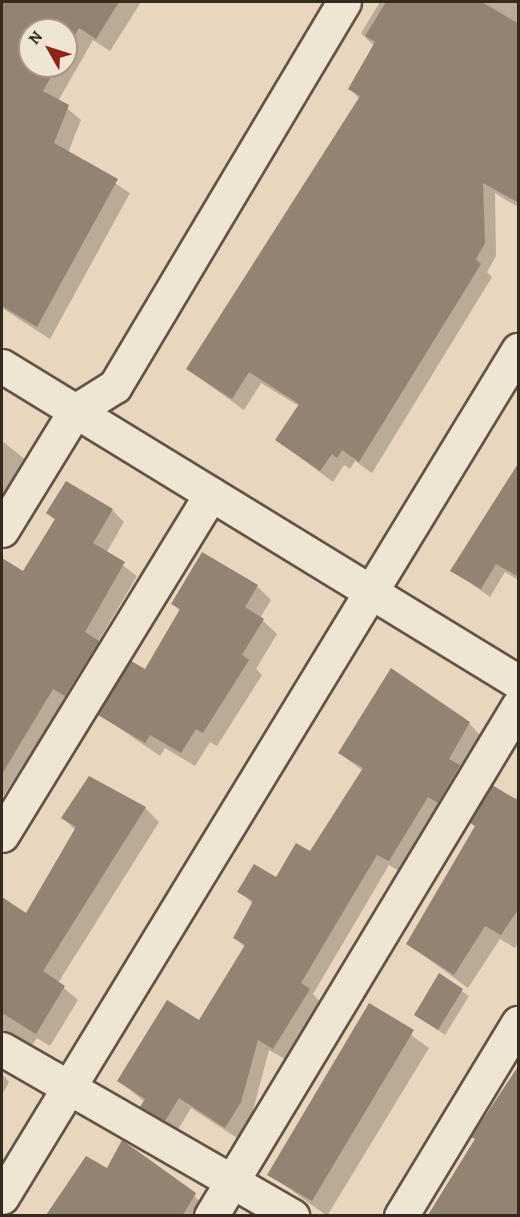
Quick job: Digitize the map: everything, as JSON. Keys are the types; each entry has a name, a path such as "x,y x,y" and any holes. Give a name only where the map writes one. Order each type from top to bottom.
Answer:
{"street":[{"path":"2,530 75,411 115,386 344,2"},
{"path":"2,1197 67,1086 519,350"},
{"path":"2,366 519,682"},
{"path":"2,835 211,494"},
{"path":"212,1215 519,706"},
{"path":"401,1215 519,1023"},
{"path":"2,1049 233,1179 292,1215"}],"building":[{"path":"2,2 119,2 96,39 79,28 78,30 78,18 18,18 18,78 50,78 43,91 69,105 54,143 118,179 37,327 2,306"},
{"path":"386,2 482,2 519,24 519,203 483,183 485,243 476,259 481,264 359,462 342,450 337,458 332,454 320,471 275,440 299,404 249,372 232,399 186,369 360,96 348,89 375,42 365,36"},
{"path":"519,462 519,577 496,564 481,589 450,571"},
{"path":"66,481 113,509 93,543 125,562 85,632 99,641 65,696 53,689 2,774 2,558 23,571 55,519 46,513"},
{"path":"202,552 258,585 245,607 264,619 242,655 249,660 203,733 196,729 181,753 150,735 145,743 98,715 131,661 145,669 180,609 171,604"},
{"path":"391,668 470,722 449,759 460,765 438,803 428,797 389,861 377,855 301,983 310,989 273,1049 258,1040 241,1102 225,1128 179,1098 165,1121 140,1107 145,1099 117,1081 167,1000 199,1020 245,945 233,938 253,901 237,892 254,864 276,877 296,843 310,851 363,768 338,753"},
{"path":"89,776 146,807 43,971 65,986 36,1034 2,1013 2,897 26,913 76,827 61,818"},
{"path":"492,785 519,801 519,908 501,935 485,926 454,975 406,944 475,826 470,823"},
{"path":"439,973 463,989 438,1030 414,1015"},
{"path":"369,1003 414,1030 312,1201 267,1175"},
{"path":"519,1065 519,1215 428,1215 475,1139 471,1137"},
{"path":"122,1140 196,1193 183,1215 46,1215 86,1156 107,1168"}]}
